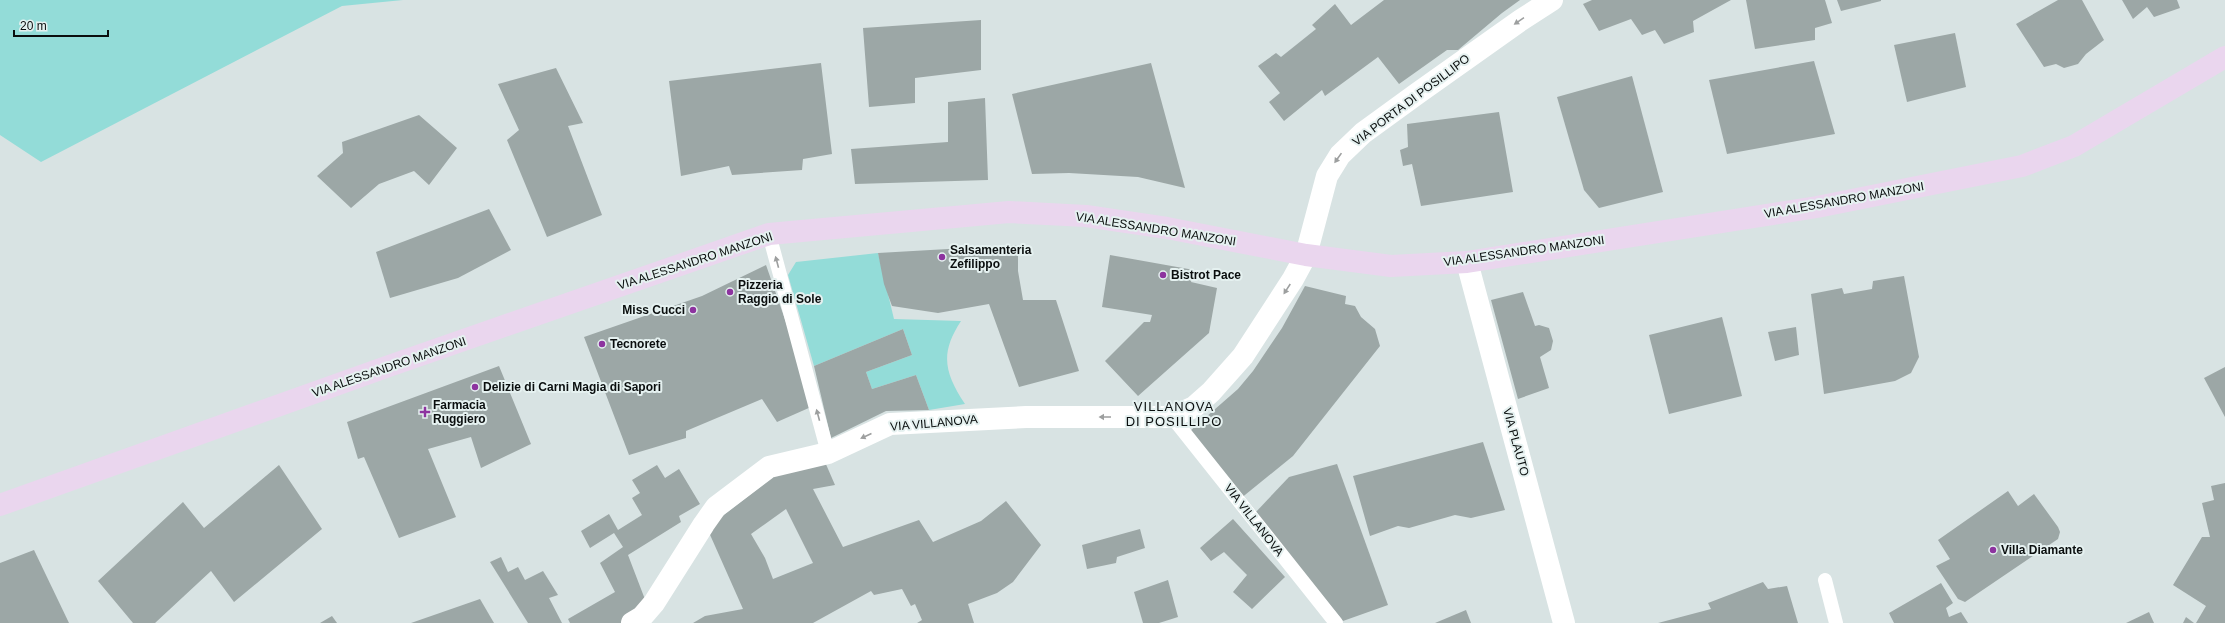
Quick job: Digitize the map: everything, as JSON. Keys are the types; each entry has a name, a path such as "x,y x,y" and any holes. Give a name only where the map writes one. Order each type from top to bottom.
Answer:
{"street":[{"name":"VIA PORTA DI POSILLIPO","path":"1306,255 1327,176 1340,155 1363,134 1418,92 1552,0"},
{"name":"VIA ALESSANDRO MANZONI","path":"0,505 389,366 769,234 1009,212 1086,216 1167,228 1306,255 1391,266 1467,262 1817,207 2022,166 2074,146 2225,57"},
{"name":"VIA VILLANOVA","path":"632,623 642,617 654,603 716,507 769,467 828,453 890,424 1026,417 1172,417 1194,407 1211,392 1243,356 1293,279 1306,255"},
{"name":"VIA PLAUTO","path":"1467,262 1564,623"}],"lane":[{"path":"769,234 828,453"},
{"name":"VIA VILLANOVA","path":"1172,417 1336,623"},
{"path":"1825,580 1836,623"}],"shaded area":[{"path":"0,0 403,0 342,6 41,162 0,135"},
{"path":"878,253 894,319 961,321 954,332 950,343 947,362 953,382 965,404 929,410 916,375 872,389 866,372 912,355 903,329 814,366 788,275 796,262"}],"building":[{"path":"1384,0 1520,0 1458,50 1447,50 1399,84 1378,57 1325,96 1322,90 1284,121 1269,102 1280,93 1258,66 1276,53 1281,57 1316,29 1312,25 1335,4 1351,25"},
{"path":"1592,0 1731,0 1693,21 1694,32 1664,44 1655,30 1642,35 1631,19 1599,31 1583,4"},
{"path":"1746,0 1825,0 1832,23 1815,28 1815,40 1755,49"},
{"path":"1837,0 1881,0 1881,1 1841,11"},
{"path":"2058,0 2082,0 2104,40 2086,54 2078,64 2064,68 2056,64 2044,67 2016,24"},
{"path":"2122,0 2177,0 2180,8 2154,17 2147,7 2133,19"},
{"path":"981,20 981,70 915,78 915,103 869,107 863,28"},
{"path":"1955,33 1966,87 1907,102 1894,45"},
{"path":"1814,61 1835,134 1727,154 1709,80"},
{"path":"821,63 832,154 803,159 802,170 732,175 729,166 681,176 669,81"},
{"path":"1151,63 1185,188 1138,177 1069,173 1032,174 1012,94"},
{"path":"556,68 583,123 568,126 602,215 547,237 507,140 519,130 498,84"},
{"path":"1632,76 1663,192 1599,208 1584,190 1557,97"},
{"path":"985,98 988,180 855,184 851,149 948,142 948,102"},
{"path":"1499,112 1513,192 1421,206 1412,164 1403,166 1400,150 1408,147 1407,124"},
{"path":"419,115 457,148 429,185 414,171 379,184 351,208 317,176 343,153 342,142"},
{"path":"489,209 511,250 458,278 390,298 376,252"},
{"path":"1018,245 1018,271 1023,300 1056,300 1079,371 1019,387 989,304 938,313 892,306 884,284 878,253"},
{"path":"1110,255 1194,270 1191,282 1217,288 1209,333 1138,396 1105,361 1144,322 1150,322 1152,315 1102,307"},
{"path":"766,265 789,331 811,407 777,422 762,399 686,431 686,438 629,455 584,337 702,296"},
{"path":"1904,276 1919,357 1911,373 1895,381 1824,394 1811,294 1842,288 1844,294 1872,289 1873,281"},
{"path":"1305,286 1346,296 1345,304 1355,306 1361,317 1375,329 1380,346 1293,456 1240,499 1190,431 1238,389 1253,371 1282,328"},
{"path":"1523,292 1535,326 1539,325 1549,328 1553,341 1551,350 1540,357 1549,388 1518,399 1491,300"},
{"path":"1722,317 1742,396 1669,414 1649,335"},
{"path":"1796,327 1799,355 1775,361 1768,332"},
{"path":"903,329 912,355 866,372 872,389 916,375 929,410 886,411 831,438 814,366"},
{"path":"499,366 531,444 481,468 471,437 428,449 456,517 399,538 364,457 358,459 347,422"},
{"path":"2225,367 2225,417 2204,378"},
{"path":"1483,442 1505,510 1471,518 1455,515 1409,528 1398,526 1370,536 1353,476"},
{"path":"825,462 835,485 813,489 843,547 919,520 933,542 981,521 1006,501 1041,545 1013,582 997,593 968,604 974,623 917,623 922,620 915,604 911,606 902,589 874,595 871,591 813,623 693,623 705,616 743,609 707,528 777,474","holes":["786,509 813,563 773,579 765,558 751,534"]},
{"path":"1337,464 1388,605 1343,621 1255,513 1289,477"},
{"path":"279,465 322,529 234,602 211,571 155,623 133,623 98,581 183,502 204,528"},
{"path":"657,465 665,478 679,469 700,504 679,516 681,522 628,555 646,602 622,623 570,623 568,619 615,592 600,563 623,547 614,533 590,548 581,531 609,514 618,530 642,515 632,498 640,493 632,480"},
{"path":"2225,483 2225,623 2196,623 2206,606 2173,585 2202,537 2210,537 2202,503 2214,500 2211,486"},
{"name":"Villa Diamante","path":"2008,491 2018,506 2034,494 2058,527 2060,532 2058,539 1965,602 1958,599 1936,566 1950,559 1938,540"},
{"path":"1233,519 1285,577 1252,609 1233,592 1247,575 1224,552 1211,561 1200,548"},
{"path":"1140,529 1145,548 1117,557 1116,563 1087,569 1082,545"},
{"path":"34,550 69,623 0,623 0,563"},
{"path":"501,557 508,572 518,567 525,580 543,571 558,595 549,598 562,623 528,623 490,562"},
{"path":"1168,580 1178,617 1159,623 1143,623 1134,592"},
{"path":"1763,582 1768,589 1787,586 1798,623 1658,623 1711,609 1708,603"},
{"path":"1941,583 1953,603 1946,608 1949,617 1961,612 1968,623 1894,623 1889,613"},
{"path":"480,599 494,623 411,623"},
{"path":"1466,610 1471,623 1435,623"},
{"path":"2149,612 2154,623 2126,623"},
{"path":"332,616 337,623 320,623"},
{"path":"2186,617 2194,623 2183,623"}],"place":[{"name":"Salsamenteria Zefilippo","path":"942,257"},
{"name":"Bistrot Pace","path":"1163,275"},
{"name":"Pizzeria Raggio di Sole","path":"730,292"},
{"name":"Miss Cucci","path":"693,310"},
{"name":"Tecnorete","path":"602,344"},
{"name":"Delizie di Carni Magia di Sapori","path":"475,387"},
{"name":"Farmacia Ruggiero","path":"425,412"},
{"name":"Villa Diamante","path":"1993,550"}],"district":[{"name":"VILLANOVA DI POSILLIPO","path":"1174,414"}]}
